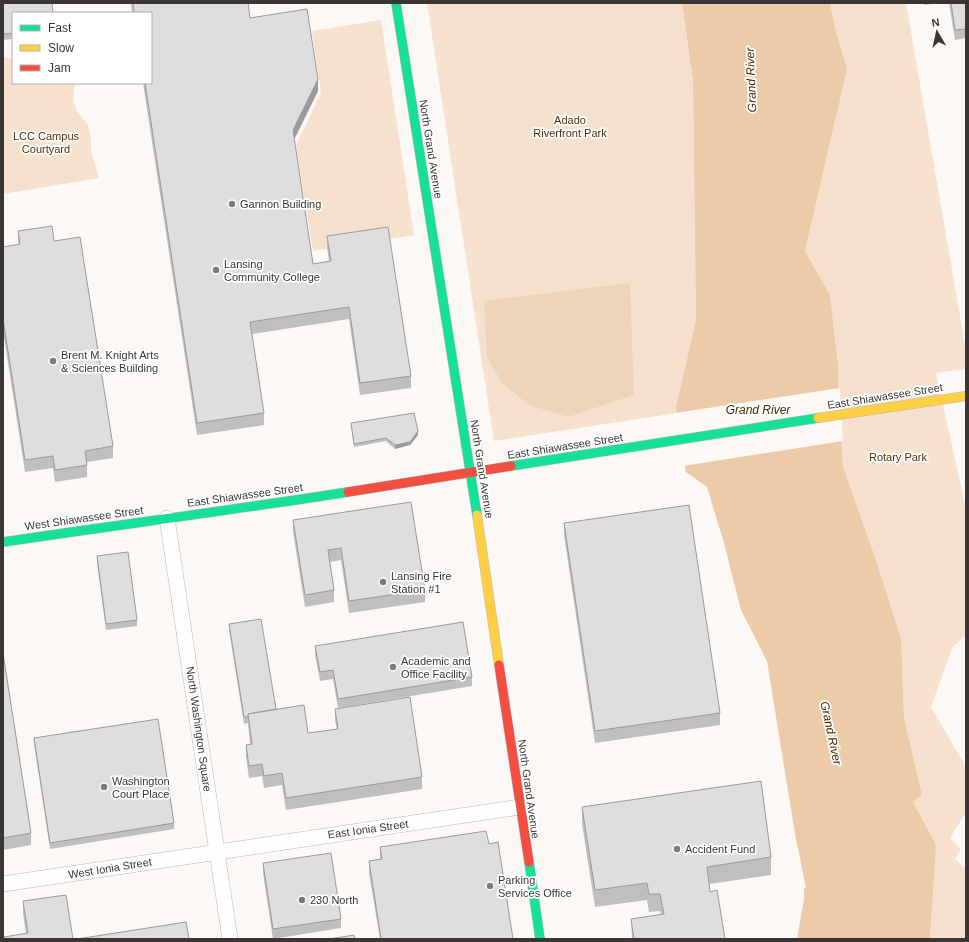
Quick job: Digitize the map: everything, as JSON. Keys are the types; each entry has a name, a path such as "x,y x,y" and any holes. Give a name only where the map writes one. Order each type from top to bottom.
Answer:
{"street":[{"name":"North Grand Avenue","path":"396,3 471,473 540,939"},
{"name":"East Shiawassee Street","path":"168,518 198,515 667,441 966,396"},
{"name":"West Shiawassee Street","path":"3,542 168,518"},
{"name":"North Washington Square","path":"168,518 230,939"},
{"name":"East Ionia Street","path":"217,852 520,808"},
{"name":"West Ionia Street","path":"3,884 217,852"}],"green space":[{"name":"Adado Riverfront Park","path":"427,3 682,3 693,81 696,320 676,407 677,413 494,441"},
{"name":"Rotary Park","path":"830,3 906,3 966,351 966,369 936,373 966,509 966,635 952,648 931,707 966,767 966,812 950,838 961,849 955,859 966,869 966,939 930,939 936,845 913,802 922,795 904,718 901,638 875,557 843,467 838,365 830,295 805,251 837,113 836,32"},
{"path":"381,20 414,235 313,251 296,145 321,93 312,31"},
{"name":"LCC Campus Courtyard","path":"3,57 12,59 12,84 75,84 73,101 77,111 88,125 91,137 91,151 99,178 3,194"}],"shaded area":[{"path":"630,283 634,395 568,417 529,405 502,383 487,357 484,301"}],"water":[{"name":"Grand River","path":"682,3 830,3 836,32 847,69 805,251 830,295 838,365 843,467 875,557 901,638 904,718 922,795 913,802 936,845 930,939 797,939 804,899 804,889 806,888 795,834 767,661 741,610 724,543 707,487 686,472 676,407 696,320 693,81"}],"pier":[{"path":"840,388 843,441 683,466 675,413"}],"building":[{"path":"3,3 52,3 53,12 12,12 12,33 3,34"},
{"name":"Gannon Building","path":"133,3 248,3 250,18 307,9 318,79 293,130 313,264 331,261 327,236 388,227 411,376 360,383 349,307 250,322 264,413 197,423 145,84 152,84 152,12 134,12"},
{"path":"951,3 966,3 966,29 955,30"},
{"name":"Brent M. Knight Arts & Sciences Building","path":"52,226 54,241 80,237 113,446 85,451 87,465 55,470 53,456 25,460 3,319 3,247 20,244 18,231"},
{"path":"414,413 418,431 410,442 395,445 386,438 354,444 351,423"},
{"name":"Lansing Fire Station #1","path":"411,502 425,590 349,601 341,548 328,550 334,590 305,595 293,520"},
{"path":"689,505 720,713 595,731 564,523"},
{"path":"128,552 137,620 106,624 97,556"},
{"path":"261,619 276,709 248,714 248,717 244,717 229,624"},
{"name":"Academic and Office Facility","path":"463,622 472,677 338,699 333,670 320,672 315,646"},
{"path":"3,653 31,833 3,838"},
{"path":"410,697 422,777 286,798 282,773 264,776 262,764 249,766 246,745 252,744 248,714 304,705 308,733 338,729 335,709"},
{"name":"Washington Court Place","path":"158,719 174,823 50,843 34,738"},
{"name":"Accident Fund","path":"761,781 771,857 707,867 710,892 717,890 725,939 634,939 631,919 664,914 660,894 649,894 647,883 595,890 582,807"},
{"path":"486,831 489,844 498,842 513,939 381,939 369,861 382,859 380,847"},
{"name":"230 North","path":"331,853 341,919 273,929 263,863"},
{"path":"66,895 73,939 5,939 4,937 28,933 23,901"},
{"path":"186,922 189,939 77,939"},
{"path":"354,935 355,939 329,939"}],"traffic: fast":[{"path":"396,3 477,515"},
{"path":"511,466 818,418"},
{"path":"3,542 348,492"},
{"path":"529,862 540,939"}],"traffic: slow":[{"path":"818,418 966,396"},
{"path":"477,515 499,665"}],"traffic: jam":[{"path":"348,492 511,466"},
{"path":"499,665 529,862"}],"place":[{"name":"Gannon Building","path":"232,204"},
{"name":"Lansing Community College","path":"216,270"},
{"name":"Brent M. Knight Arts & Sciences Building","path":"53,361"},
{"name":"Lansing Fire Station #1","path":"383,582"},
{"name":"Academic and Office Facility","path":"393,667"},
{"name":"Washington Court Place","path":"104,787"},
{"name":"Accident Fund","path":"677,849"},
{"name":"Parking Services Office","path":"490,886"},
{"name":"230 North","path":"302,900"}]}
